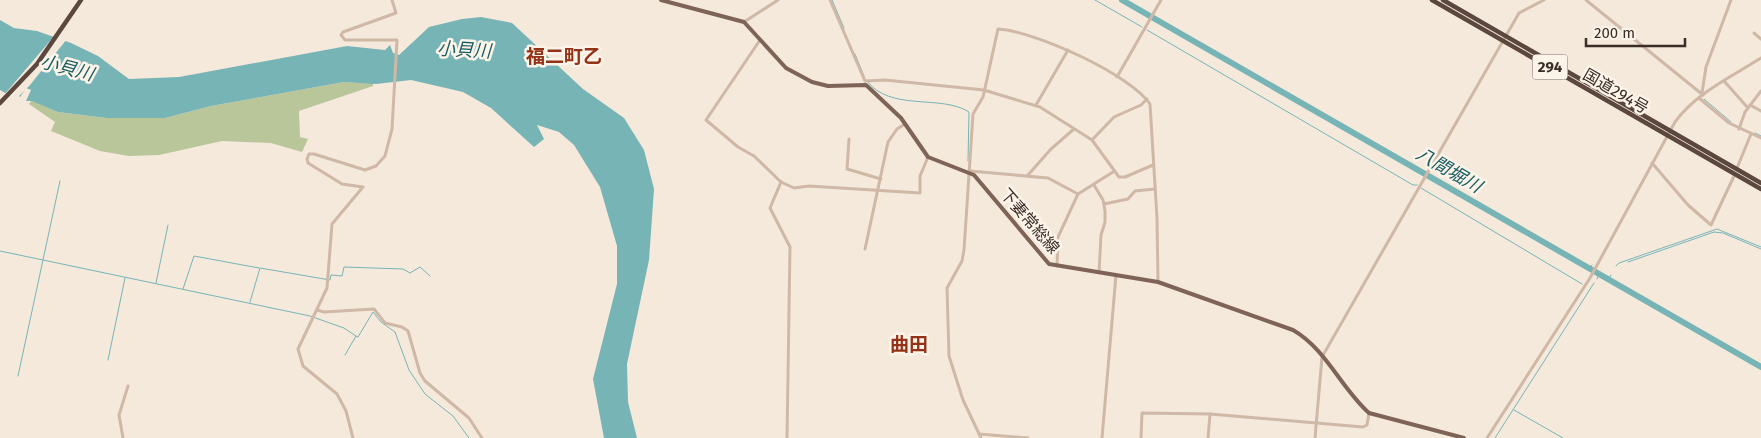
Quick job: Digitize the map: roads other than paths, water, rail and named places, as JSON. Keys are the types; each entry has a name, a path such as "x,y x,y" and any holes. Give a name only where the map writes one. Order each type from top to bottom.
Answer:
{"highway":[{"path":"0,103 37,64 81,0"},
{"name":"国道294号","path":"1432,0 1504,38"},
{"name":"国道294号","path":"1443,0 1504,38 1669,133 1736,171 1761,182"},
{"name":"国道294号","path":"1736,171 1761,189"}],"main road":[{"path":"661,0 744,22 786,68 812,82 828,86 865,83 905,124 928,157"},
{"name":"下妻常総線","path":"928,157 974,175 1049,264 1056,267 1158,282 1293,330 1307,338 1358,403 1369,413"},
{"path":"1369,413 1464,438"}],"street":[{"path":"352,438 346,412 337,394 303,366 298,349 300,340 327,288 332,224 360,193 363,187 342,184 308,163 307,156 314,154 365,170 376,166 385,156 390,141 397,51 395,39 345,40 341,35 343,32 373,20 396,13 392,0"},
{"path":"744,22 778,0"},
{"path":"830,0 865,83 885,80 984,90 1036,105 1074,128 1092,140 1113,172 1119,177 1125,177 1153,165"},
{"path":"1117,77 1161,0"},
{"path":"1315,438 1322,357 1519,13 1544,0"},
{"path":"1586,0 1702,94"},
{"path":"1702,94 1706,67 1731,0"},
{"path":"1028,438 980,436 954,375 948,337 947,288 962,261 964,250 973,114 984,90 998,29 1021,32 1068,50 1117,77 1140,92 1147,99 1150,104 1158,282"},
{"path":"1754,33 1761,39"},
{"path":"761,39 706,120 738,147 754,156 781,182 794,188 808,186 920,193 920,176 928,157"},
{"path":"1036,105 1068,50"},
{"path":"1487,438 1590,278 1652,163 1683,112 1702,94 1761,58"},
{"path":"1724,81 1749,106 1761,111"},
{"path":"1739,129 1749,106 1761,91"},
{"path":"1699,98 1739,129 1761,138"},
{"path":"1092,140 1114,117 1141,105 1147,99"},
{"path":"865,249 888,142 896,129 905,124"},
{"path":"1028,176 1051,148 1074,128"},
{"path":"1652,163 1688,205 1711,225 1752,134"},
{"path":"849,139 847,169 881,179"},
{"path":"970,172 1048,178 1078,194"},
{"path":"1056,267 1058,237 1078,194 1113,172"},
{"path":"781,182 770,208 790,247 788,438"},
{"path":"1094,185 1104,204 1105,222 1101,235 1099,273"},
{"path":"1104,204 1128,199 1135,192 1155,189"},
{"path":"1102,438 1116,275"},
{"path":"317,310 324,312 374,309 385,323 402,327 408,331 420,373 425,381 469,418 482,438"},
{"path":"123,438 119,415 128,386"},
{"path":"1141,438 1142,413 1210,414 1363,427 1367,425 1369,413"},
{"path":"1208,438 1210,414"}],"water":[{"name":"小貝川","path":"481,17 512,23 583,89 624,118 644,150 654,189 649,260 627,364 628,402 637,438 604,438 593,379 617,284 617,246 600,187 574,145 559,132 537,125 544,139 534,147 491,108 463,92 411,80 376,84 344,82 211,106 165,118 107,118 58,112 32,101 26,101 31,90 26,88 20,97 17,95 14,98 0,90 0,20 14,28 37,31 71,43 98,56 129,79 179,77 347,46 385,50 390,45 393,53 399,55 429,27 462,19"}],"waterway":[{"path":"832,0 844,28"},
{"path":"1095,0 1142,27"},
{"name":"八間堀川","path":"1122,0 1761,367"},
{"path":"1147,30 1413,185 1417,185"},
{"path":"855,54 864,76"},
{"path":"867,81 877,90 902,100 944,104 969,112 968,161"},
{"path":"1704,99 1731,122"},
{"path":"1755,133 1761,136"},
{"path":"18,376 60,181"},
{"path":"1421,188 1582,284"},
{"path":"156,283 168,225"},
{"path":"1616,266 1619,263 1717,229 1761,247"},
{"path":"1628,262 1714,232 1723,233 1761,249"},
{"path":"0,251 310,316 344,328 356,336 345,355"},
{"path":"183,289 194,256 259,268"},
{"name":"八間堀川","path":"1589,269 1592,265"},
{"path":"250,302 260,268 330,280 331,275 342,276 344,267 403,269 410,273 420,267 430,276"},
{"name":"八間堀川","path":"1597,279 1599,274"},
{"name":"八間堀川","path":"1608,280 1611,275"},
{"path":"108,360 125,278"},
{"path":"1495,438 1594,283"},
{"path":"356,336 358,337 373,312 381,322 395,332 409,370 425,394 453,416 469,438"},
{"path":"1514,410 1563,438"}],"district":[{"name":"福二町乙","path":"564,56"},
{"name":"曲田","path":"909,344"}]}
